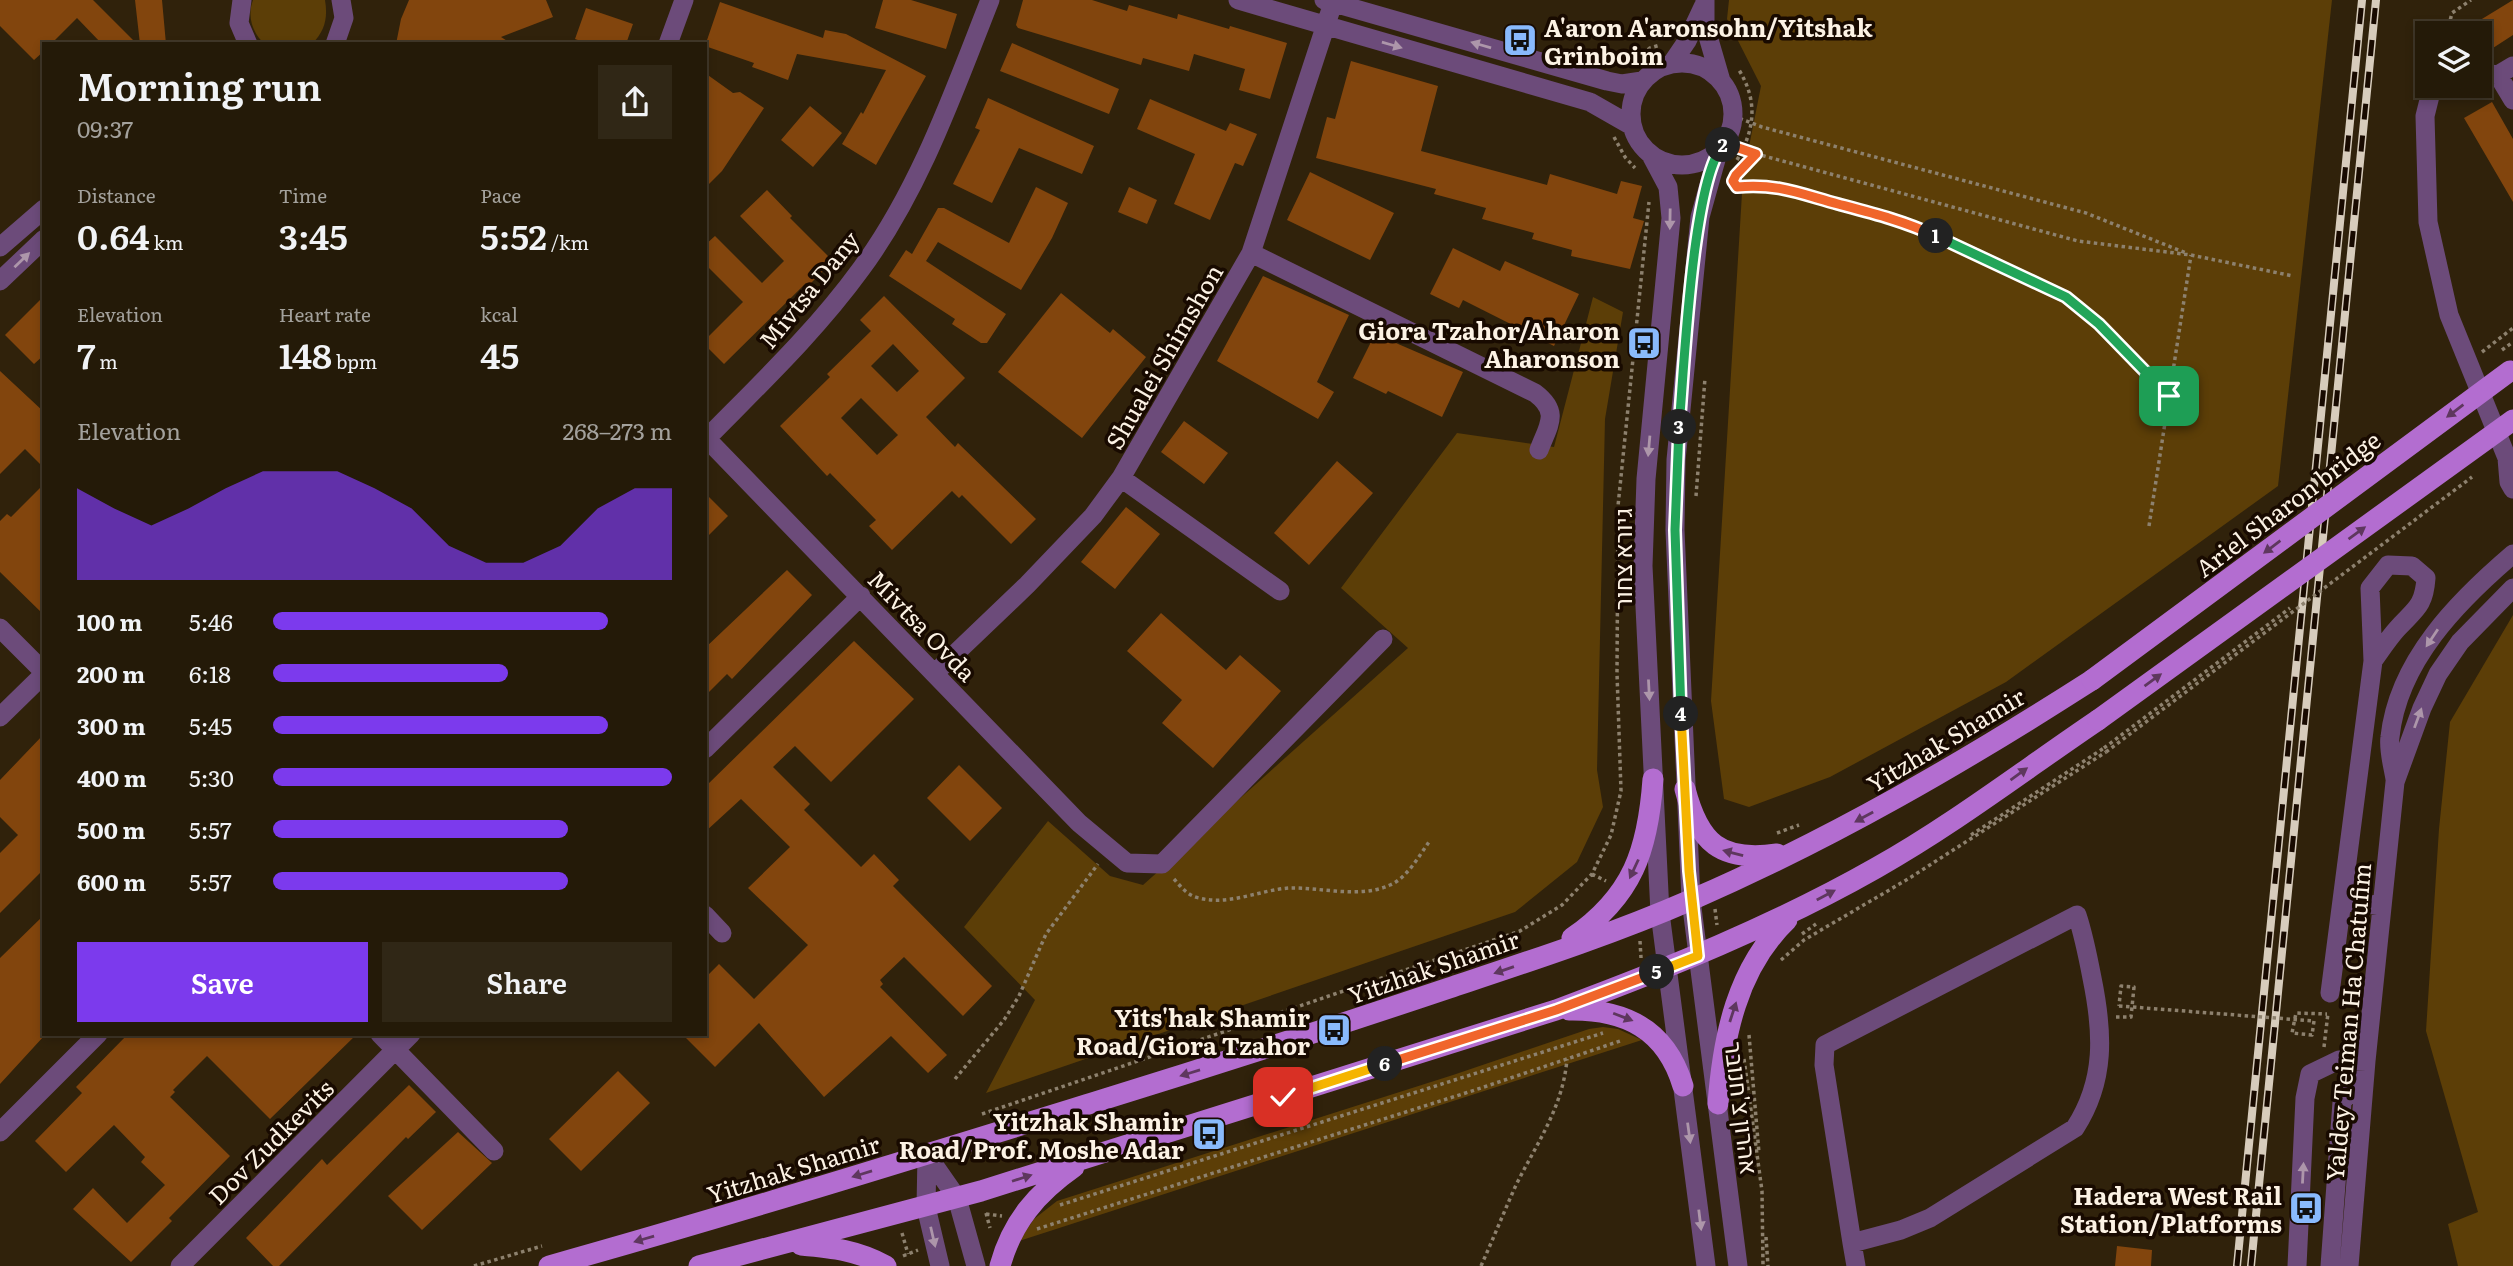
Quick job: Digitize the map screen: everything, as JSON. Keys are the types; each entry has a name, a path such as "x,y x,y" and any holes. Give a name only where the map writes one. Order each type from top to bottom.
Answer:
{"main road":[{"name":"Ariel Sharon bridge","path":"2092,680 2508,363"},
{"path":"699,1266 957,1198 1556,1010 1698,956 1797,910 1935,833 2098,720 2513,420"},
{"name":"Yitzhak Shamir","path":"550,1266 927,1155 1279,1046 1543,957 1660,913 1800,848 1923,784 2092,680"},
{"path":"1543,957 1586,929 1621,894 1643,849 1649,822 1653,779"},
{"path":"1685,789 1691,813 1700,831 1718,848 1741,856 1758,856 1800,848"},
{"path":"1718,1104 1724,1049 1738,998 1761,951 1797,910"},
{"path":"1556,1010 1613,1013 1640,1025 1667,1054 1683,1086"},
{"path":"1000,1266 1017,1224 1032,1202 1054,1182 1095,1154"},
{"path":"781,1244 843,1248 890,1264"}],"street":[{"path":"241,41 239,23 242,0"},
{"path":"669,42 684,0"},
{"name":"Mivtsa Dany","path":"707,437 805,338 862,268 910,191 990,0"},
{"path":"1238,0 1590,102 1610,111 1632,126"},
{"path":"342,40 344,1"},
{"path":"1329,1 1607,81 1622,84 1642,81"},
{"name":"Shualei Shimshon","path":"936,672 1027,586 1093,516 1121,478 1251,253 1326,26 1329,1"},
{"path":"1672,63 1687,41 1705,2"},
{"path":"1698,956 1691,900 1685,789 1675,530 1676,460 1700,217 1733,116 1732,103 1721,80 1705,26 1705,2"},
{"path":"1721,80 1699,65 1672,63 1651,73 1642,81 1632,103 1632,126 1642,147 1664,162 1679,165 1700,161 1722,146"},
{"path":"2497,71 2513,100"},
{"path":"2430,98 2425,116 2428,222 2449,315 2466,364 2510,461 2510,482 2513,489"},
{"name":"גיורא צחור","path":"1651,155 1668,187 1671,218 1646,479 1643,566 1660,913 1667,968"},
{"path":"0,247 42,211"},
{"path":"0,281 42,241"},
{"path":"1251,253 1535,393 1548,403 1552,418 1539,450"},
{"name":"Mivtsa Ovda","path":"707,439 936,672 1079,823 1127,863 1161,864"},
{"path":"1121,478 1280,591"},
{"name":"Yaldey Teiman Ha Chatufim","path":"2349,1266 2395,782 2389,739 2397,704 2414,665 2434,632 2464,599 2513,554"},
{"path":"2330,993 2374,661 2370,589 2388,565 2412,566 2426,578 2425,595 2417,610 2397,629 2374,661"},
{"name":"Yaldey Teiman Ha Chatufim","path":"2395,782 2422,708 2438,674 2460,642 2513,588"},
{"path":"2425,595 2439,605 2464,599"},
{"path":"707,747 861,596"},
{"path":"0,628 42,671"},
{"path":"1161,864 1383,639"},
{"path":"0,718 42,675"},
{"path":"2342,901 2382,906"},
{"path":"1852,1242 1901,1230 1930,1218 2075,1128 2088,1108 2102,1045 2100,1016 2077,915 1825,1045 1824,1065 1852,1242 1856,1266"},
{"path":"707,917 722,933"},
{"name":"אהרון צ'חנובר","path":"1698,956 1738,1266"},
{"path":"1667,968 1706,1266"},
{"path":"0,1132 96,1036"},
{"path":"382,1036 494,1151"},
{"name":"Dov Zudkevits","path":"180,1266 409,1036"},
{"path":"2297,1266 2305,1098 2310,1074 2339,1059 2366,1067 2342,1101 2330,1266"},
{"path":"927,1155 957,1198 976,1266"},
{"path":"927,1155 926,1207 940,1266"}],"path":[{"path":"2450,21 2452,13 2471,0"},
{"path":"1610,111 1615,142 1636,169"},
{"path":"1733,116 1762,127 2086,213 2191,255"},
{"path":"1722,146 2078,241 2191,255 2293,276"},
{"path":"1737,187 1733,181 1736,175 1756,154"},
{"path":"1726,189 1769,185 1792,189 1906,222 2032,280 2066,297 2099,324 2169,396"},
{"path":"2149,526 2191,255"},
{"path":"2466,364 2513,328"},
{"path":"2508,363 2513,342"},
{"path":"1696,503 1706,367"},
{"path":"1775,968 1804,940 1908,879 2105,750 2480,471"},
{"path":"1871,893 1949,849 2105,750"},
{"path":"1769,833 1779,833 1800,825"},
{"path":"1161,864 1189,895 1200,899 1218,900 1288,888 1362,891 1391,885 1414,864 1429,842"},
{"path":"955,1079 1004,1020 1019,996 1046,934 1081,890 1107,847"},
{"path":"970,1118 1520,931 1562,905 1592,874"},
{"path":"1713,890 1719,946"},
{"path":"1778,958 1797,939 1826,918"},
{"path":"2131,1017 2134,987 2121,986 2119,1006 2314,1021 2312,1035 2292,1033 2296,1013 2328,1014"},
{"path":"2322,1068 2330,993"},
{"path":"986,1214 1017,1224 1029,1232 1567,1059 1627,1038 1640,1025"},
{"path":"1059,1206 1640,1025"},
{"path":"1747,1030 1744,1062 1762,1188 1765,1266"},
{"path":"1481,1266 1562,1094 1567,1059"},
{"path":"967,1235 1017,1224"},
{"path":"474,1266 553,1243"},
{"path":"890,1264 934,1244"}],"shaded area":[{"path":"253,0 325,0 326,18 323,29 314,42 263,42 252,24"},
{"path":"1729,0 2332,0 2278,486 2006,682 1830,777 1749,807 1724,799 1711,701 1743,177 1761,86 1727,19"},
{"path":"1593,297 1623,312 1605,419 1597,770 1603,807 1577,862 1515,912 986,1093 1035,1000 964,927 1048,821 1110,876 1143,885 1408,648 1341,588 1457,433 1554,447"},
{"path":"2513,615 2513,1266 2458,1266 2448,1224 2478,1212 2426,1031 2439,829 2450,722"},
{"path":"1589,1029 1618,1029 1642,1040 1019,1241 1034,1219 1057,1201"}],"building":[{"path":"0,0 93,0 135,42 100,42 77,18 53,42 42,42 42,53 34,60 0,26"},
{"path":"135,0 162,0 166,42 140,42"},
{"path":"409,0 546,0 553,17 501,37 509,42 396,42 401,19"},
{"path":"883,0 911,0 957,14 946,49 875,28"},
{"path":"1023,0 1092,0 1127,11 1129,5 1177,19 1178,14 1229,29 1230,26 1287,43 1270,99 1239,90 1245,69 1194,54 1189,71 1143,58 1141,65 1018,28 1016,25"},
{"path":"2513,0 2513,35 2493,48 2492,21 2479,21"},
{"path":"720,2 823,38 825,30 846,34 926,76 876,165 842,144 861,112 863,114 886,70 797,54 788,80 752,67 754,63 707,47"},
{"path":"586,8 633,24 627,42 583,42 575,39"},
{"path":"1012,43 1119,89 1109,114 1000,71"},
{"path":"1351,61 1438,86 1421,151 1547,185 1550,174 1617,194 1621,181 1642,186 1633,218 1644,221 1630,269 1571,256 1572,250 1532,239 1534,233 1482,219 1486,208 1434,194 1436,189 1316,158 1327,117 1335,119"},
{"path":"707,74 733,93 740,92 764,108 722,171 707,186"},
{"path":"988,98 1094,146 1082,174 1019,148 992,203 953,184 980,130 975,128"},
{"path":"1150,99 1226,131 1230,123 1257,134 1243,166 1235,163 1210,220 1174,204 1195,154 1137,129"},
{"path":"2492,102 2513,139 2513,202 2464,118"},
{"path":"810,106 842,133 813,167 781,140"},
{"path":"1310,172 1394,213 1370,260 1287,220"},
{"path":"1036,187 1068,203 1052,238 1021,290 938,242 926,261 1006,314 987,343 981,343 952,324 955,319 889,276 906,250 912,254 938,208 944,208 1009,243"},
{"path":"1129,187 1157,200 1147,224 1118,212"},
{"path":"767,190 792,216 790,218 833,261 809,285 806,283 724,364 707,347 707,338 743,302 707,266 707,243 715,236 762,283 784,261 740,216"},
{"path":"1453,248 1500,271 1505,261 1579,294 1554,346 1463,300 1459,308 1430,294"},
{"path":"1263,276 1349,315 1317,382 1334,392 1318,419 1217,361"},
{"path":"1061,293 1110,333 1113,329 1146,357 1082,438 998,372"},
{"path":"884,296 965,378 926,417 955,447 958,443 1036,519 1011,544 962,495 959,498 952,491 892,550 869,526 876,520 830,473 827,476 780,426 830,377 827,374 871,331 860,320","holes":["893,344 919,371 897,392 871,366","861,398 898,435 877,455 841,418"]},
{"path":"42,298 42,357 34,364 5,335"},
{"path":"1375,334 1463,372 1442,417 1388,391 1386,394 1353,378"},
{"path":"0,371 42,410 42,466 25,449 0,474"},
{"path":"1184,421 1228,453 1204,484 1161,452"},
{"path":"1337,461 1373,493 1309,565 1274,533"},
{"path":"42,486 42,613 0,572 0,521 7,514 11,517"},
{"path":"707,495 728,516 707,537"},
{"path":"1126,507 1160,534 1115,589 1081,562"},
{"path":"787,570 812,595 732,679 727,674 707,694 707,646"},
{"path":"1161,613 1226,670 1240,655 1281,691 1213,768 1162,723 1182,700 1127,651"},
{"path":"854,641 914,699 831,782 795,746 773,767 810,804 804,810 861,867 874,854 899,880 893,886 992,986 963,1016 904,957 880,980 883,984 880,987 947,1055 928,1073 891,1036 824,1097 759,1023 715,1067 684,1036 707,1036 707,976 719,964 754,999 808,945 748,888 790,847 741,799 707,830 707,785"},
{"path":"42,736 42,871 0,913 0,853 18,835 0,817 0,780"},
{"path":"959,765 1002,808 970,841 927,798"},
{"path":"42,917 44,1036 0,1084 0,958"},
{"path":"126,1036 355,1036 270,1119 207,1056 173,1090 175,1092 170,1097 230,1156 169,1218 172,1221 131,1262 73,1209 93,1188 127,1223 165,1185 141,1162 145,1157 114,1125 66,1172 35,1141 82,1093 76,1087"},
{"path":"618,1071 650,1103 581,1171 549,1139"},
{"path":"409,1085 436,1112 408,1139 406,1137 279,1266 273,1266 246,1238 322,1159 327,1165"},
{"path":"458,1132 492,1163 422,1230 388,1196"},
{"path":"2117,1246 2152,1250 2151,1266 2115,1266"}],"railway":[{"path":"2237,1266 2362,0"},
{"path":"2251,1266 2376,0"}],"place":[{"name":"A'aron A'aronsohn/Yitshak Grinboim","path":"1520,40"},
{"name":"Giora Tzahor/Aharon Aharonson","path":"1644,343"},
{"name":"Yits'hak Shamir Road/Giora Tzahor","path":"1334,1030"},
{"name":"Yitzhak Shamir Road/Prof. Moshe Adar","path":"1209,1134"},
{"name":"Hadera West Rail Station/Platforms","path":"2306,1208"}],"route":[{"path":"1283,1097 1556,1010 1698,956 1691,900 1685,789 1675,530 1676,460 1700,217 1711,172 1719,149 1724,143 1756,154 1736,175 1733,181 1737,187 1769,185 1792,189 1906,222 2066,297 2099,324 2169,396"}]}
